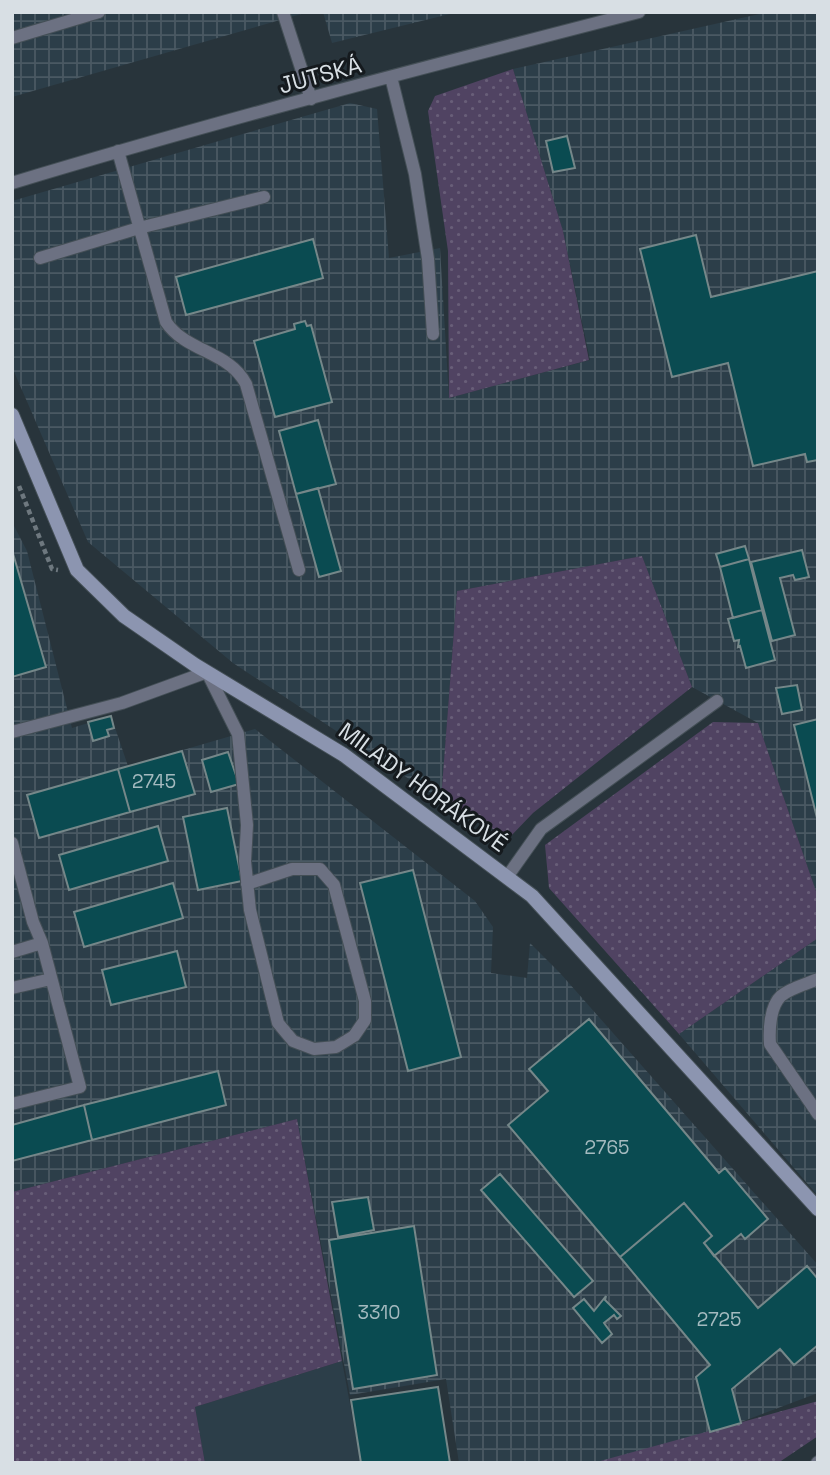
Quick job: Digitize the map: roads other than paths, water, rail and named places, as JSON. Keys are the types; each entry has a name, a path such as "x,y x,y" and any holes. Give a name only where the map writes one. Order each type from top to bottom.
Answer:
{"street":[{"name":"MILADY HORÁKOVÉ","path":"12,415 77,570 124,616 207,671 344,755 532,895 818,1209"}],"lane":[{"path":"12,37 99,12"},
{"path":"283,12 311,99"},
{"name":"JUTSKÁ","path":"12,183 118,151 639,12"},
{"path":"391,77 415,174 428,259 433,334"},
{"path":"118,151 166,322 184,341 227,362 239,371 246,384 299,570"},
{"path":"40,258 139,228 264,197"},
{"path":"12,732 122,702 207,671 238,734 247,825 245,861 247,884 250,910 278,1023 293,1041 314,1049 336,1046 354,1036 365,1020 365,1001 334,885 320,869 292,869 247,884"},
{"path":"507,877 541,829 718,701"},
{"path":"12,843 80,1087 12,1104"},
{"path":"12,951 42,943"},
{"path":"12,988 51,979"},
{"path":"818,979 782,995 775,1007 769,1033 770,1044 818,1114"}]}
